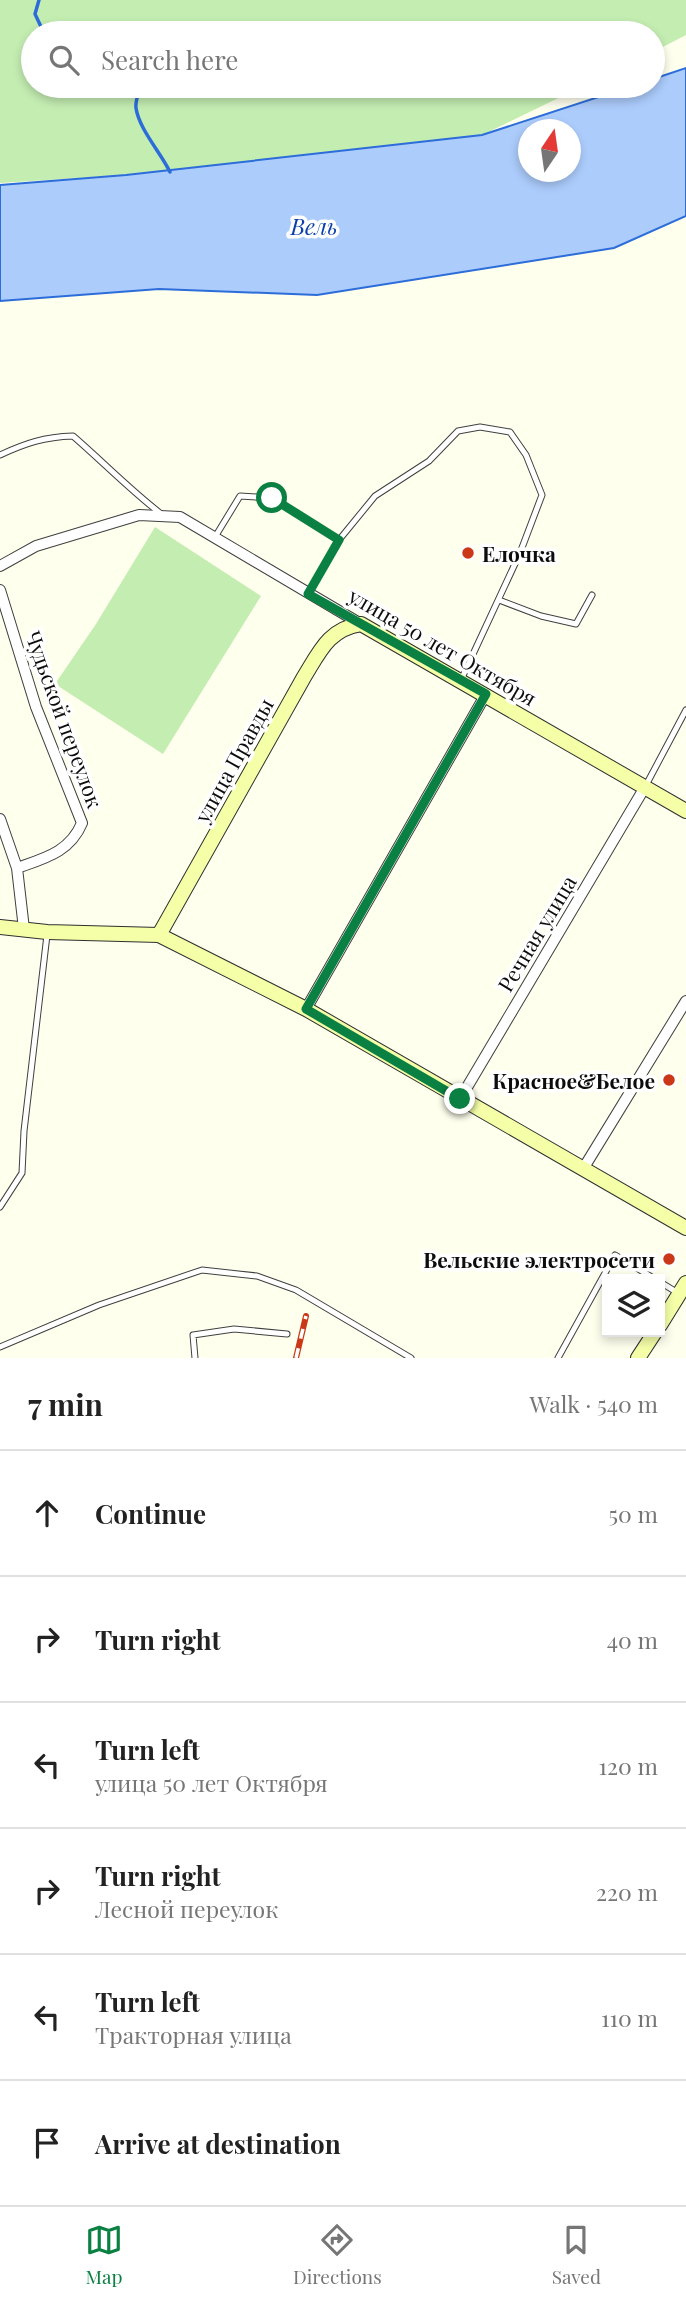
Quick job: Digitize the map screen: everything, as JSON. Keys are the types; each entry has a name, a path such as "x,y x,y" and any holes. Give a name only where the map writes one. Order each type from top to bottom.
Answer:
{"street":[{"path":"0,566 36,546 139,515 163,515"},
{"name":"улица 50 лет Октября","path":"163,515 180,517 308,594 686,811"},
{"name":"Чудьской переулок","path":"0,590 36,707 82,823 76,837 62,849 17,868"},
{"name":"улица Правды","path":"159,935 324,644 345,627 361,624"},
{"path":"306,1009 486,694"},
{"name":"Речная улица","path":"460,1099 645,787"},
{"path":"0,818 17,868 24,929"},
{"path":"0,927 47,932 159,935 306,1009 686,1228"},
{"path":"583,1169 686,1001"},
{"path":"665,1317 683,1289"},
{"path":"638,1358 652,1337"}],"lane":[{"path":"308,594 339,540 375,496 429,461 458,431 480,428 510,432 526,455 542,495 520,553 461,680"},
{"path":"0,455 48,436 73,436 163,515"},
{"path":"215,537 240,496 272,498 339,540"},
{"path":"499,600 541,616 576,624 592,595"},
{"path":"645,787 686,710"},
{"path":"0,1207 22,1173 24,1131 47,932"},
{"path":"604,1274 615,1255 647,1274"},
{"path":"0,1347 99,1305 202,1270 257,1276 296,1290 411,1358"},
{"path":"558,1358 602,1278"},
{"path":"665,1284 683,1289"},
{"path":"195,1358 193,1335 234,1329 286,1334"}],"green space":[{"path":"0,0 686,0 686,35 665,46 665,21 21,21 21,98 558,98 482,135 126,175 0,183"},
{"path":"155,527 261,596 163,754 55,684 96,624"}],"water":[{"name":"Вель","path":"686,68 686,216 614,248 317,295 159,289 0,301 0,185 126,175 482,135 518,123 518,182 581,182 581,119 531,119 595,98 665,98 665,75"}],"waterway":[{"path":"38,21 35,14 39,0"},
{"path":"137,98 138,116 170,172"}],"railway":[{"path":"296,1358 306,1316"}],"place":[{"name":"Елочка","path":"468,553"},
{"name":"Красное&Белое","path":"669,1080"},
{"name":"Вельские электросети","path":"669,1259"}],"route":[{"path":"272,498 339,540 308,594 486,694 306,1009 460,1099"}]}
